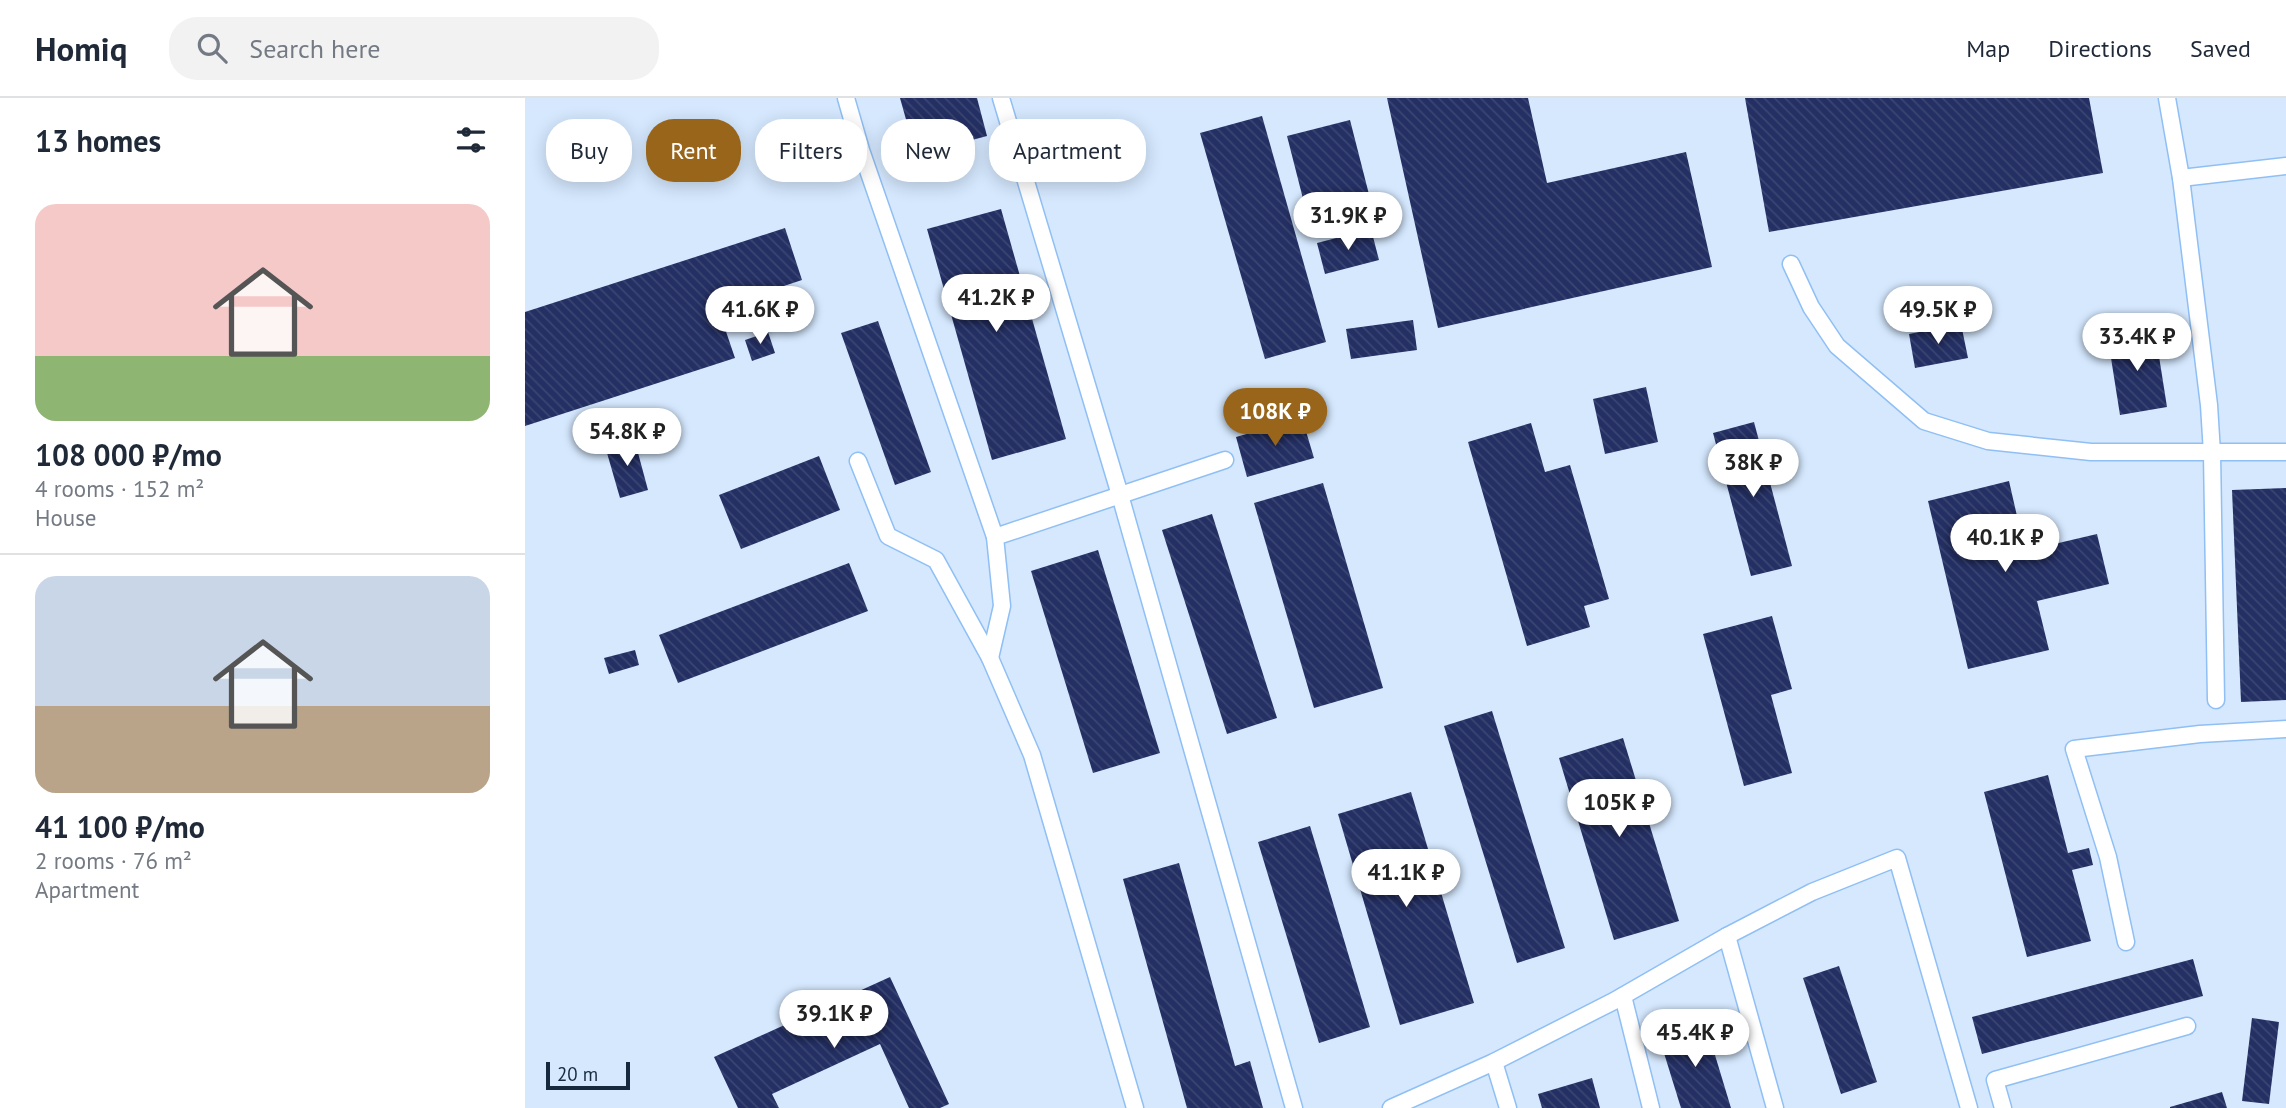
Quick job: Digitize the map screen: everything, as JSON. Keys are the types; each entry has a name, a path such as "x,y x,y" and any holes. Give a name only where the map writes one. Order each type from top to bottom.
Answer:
{"lane":[{"path":"846,98 861,150 995,537 1002,606 990,658"},
{"path":"1000,98 1120,495 1294,1108"},
{"path":"2167,98 2181,178 2209,405 2216,700"},
{"path":"2181,178 2286,166"},
{"path":"1791,264 1811,307 1837,346 1924,421 1988,441 2091,452 2286,452"},
{"path":"995,537 1225,460"},
{"path":"858,461 888,536 936,560 990,658 1032,755 1135,1108"},
{"path":"2126,942 2108,857 2074,749 2200,734 2286,729"},
{"path":"1391,1108 1494,1062 1623,996 1727,936 1812,892 1897,858 1969,1108"},
{"path":"1727,936 1775,1108"},
{"path":"1623,996 1651,1108"},
{"path":"2003,1108 1995,1080 2187,1026"},
{"path":"1494,1062 1508,1108"}],"building":[{"path":"900,98 977,98 987,136 975,139 975,119 906,119"},
{"path":"1387,98 1528,98 1547,183 1686,152 1712,267 1438,328"},
{"path":"1745,98 2089,98 2103,173 1769,232"},
{"path":"1262,116 1326,342 1265,359 1200,133"},
{"path":"1350,120 1374,214 1311,230 1287,136"},
{"path":"1001,209 1066,439 992,460 927,229"},
{"path":"785,228 802,280 718,308 735,358 525,426 525,312"},
{"path":"1371,229 1379,260 1325,274 1317,243"},
{"path":"1926,297 1932,319 1898,328 1892,306"},
{"path":"1413,320 1417,350 1351,359 1346,329"},
{"path":"878,321 931,472 895,485 841,333"},
{"path":"1961,324 1968,358 1915,368 1909,334"},
{"path":"2155,331 2167,407 2120,415 2108,339"},
{"path":"768,332 775,353 752,361 745,340"},
{"path":"1646,387 1658,442 1605,454 1593,399"},
{"path":"1302,418 1314,458 1247,477 1236,437"},
{"path":"1754,422 1792,566 1751,576 1713,433"},
{"path":"1531,423 1545,472 1570,465 1609,599 1584,606 1590,627 1527,646 1468,442"},
{"path":"634,438 648,490 620,498 605,446"},
{"path":"819,456 840,510 741,549 719,495"},
{"path":"2009,481 2025,551 2097,534 2109,584 2037,601 2049,650 1968,669 1928,501"},
{"path":"1323,483 1383,688 1314,708 1254,503"},
{"path":"2286,488 2286,700 2241,702 2232,490"},
{"path":"1212,514 1277,718 1227,734 1162,530"},
{"path":"1098,550 1160,753 1093,773 1031,571"},
{"path":"849,563 868,611 678,683 659,635"},
{"path":"1772,616 1792,689 1771,695 1792,773 1744,786 1703,634"},
{"path":"635,650 639,665 609,674 604,658"},
{"path":"1492,711 1565,948 1517,963 1444,726"},
{"path":"1623,738 1679,921 1614,940 1559,758"},
{"path":"2048,775 2068,853 2089,848 2093,865 2072,870 2091,941 2027,957 1984,792"},
{"path":"1411,792 1474,1003 1400,1025 1338,814"},
{"path":"1310,826 1370,1027 1319,1043 1258,842"},
{"path":"1179,863 1235,1066 1250,1061 1263,1108 1187,1108 1123,879"},
{"path":"2193,959 2203,996 1982,1054 1972,1017"},
{"path":"1839,966 1877,1082 1841,1094 1803,978"},
{"path":"890,977 949,1104 940,1108 909,1108 880,1044 772,1094 779,1108 738,1108 714,1057"},
{"path":"2252,1018 2279,1022 2269,1104 2242,1101"},
{"path":"1705,1022 1731,1108 1681,1108 1659,1037"},
{"path":"1592,1078 1600,1108 1542,1108 1538,1094"},
{"path":"2222,1092 2227,1108 2170,1108 2170,1107"}]}
